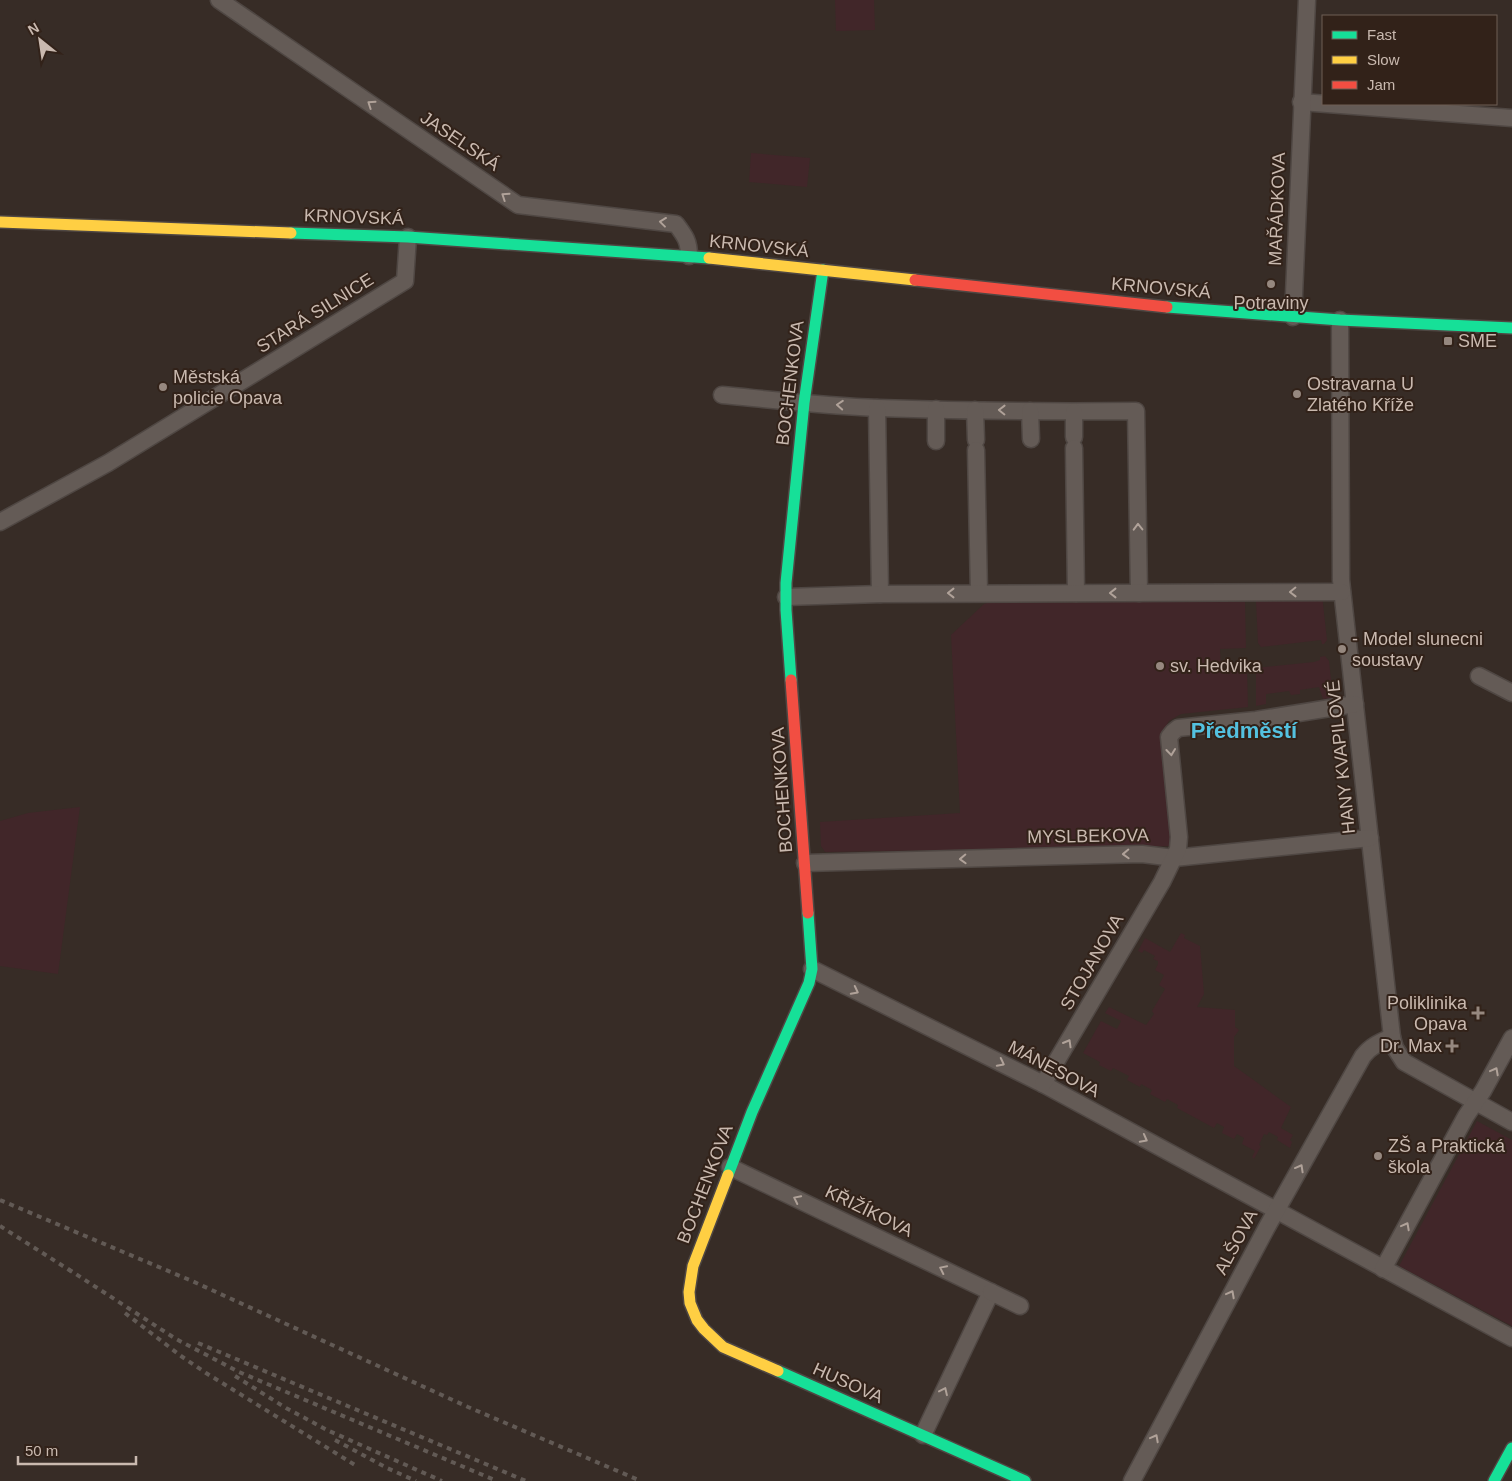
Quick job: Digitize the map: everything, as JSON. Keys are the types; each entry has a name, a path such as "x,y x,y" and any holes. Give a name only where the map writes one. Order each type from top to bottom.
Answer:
{"main road":[{"name":"KRNOVSKÁ","path":"0,222 408,236 689,256 1164,307 1340,320 1512,328"},
{"name":"BOCHENKOVA","path":"689,1286 693,1266 730,1167 809,983 812,969 786,583 804,403 823,270"},
{"name":"HUSOVA","path":"689,1286 690,1306 697,1321 708,1335 723,1347 1025,1481"},
{"path":"1494,1481 1512,1448"}],"street":[{"name":"JASELSKÁ","path":"219,0 518,205 676,224 689,244 689,256"},
{"name":"MAŘÁDKOVA","path":"1292,317 1306,0"},
{"path":"1301,102 1322,104"},
{"path":"1341,105 1512,118"},
{"name":"STARÁ SILNICE","path":"0,522 108,463 405,281 408,236"},
{"name":"HANY KVAPILOVÉ","path":"1340,320 1341,580 1394,1048 1404,1062 1512,1122"},
{"path":"722,395 877,408 1074,412 1136,411 1139,593"},
{"path":"877,408 880,594"},
{"path":"936,409 936,441"},
{"path":"975,410 979,593"},
{"path":"1030,411 1031,439"},
{"path":"1074,412 1076,593"},
{"path":"786,597 979,593 1342,592"},
{"path":"1479,676 1512,693"},
{"name":"STOJANOVA","path":"1043,1084 1162,882 1174,858 1179,842 1169,737 1173,732 1178,728 1256,720 1355,704"},
{"name":"MYSLBEKOVA","path":"805,863 1142,854 1174,858 1370,838"},
{"name":"MÁNESOVA","path":"812,969 1043,1084 1512,1338"},
{"name":"ALŠOVA","path":"1132,1481 1276,1211 1363,1056 1377,1043 1392,1037"},
{"path":"1383,1269 1466,1116 1477,1102 1512,1038"},
{"name":"KŘIŽÍKOVA","path":"730,1167 1020,1306"},
{"path":"923,1435 991,1292"}],"shaded area":[{"path":"835,0 874,0 875,30 836,31"},
{"path":"751,153 810,158 807,187 749,182"},
{"path":"1017,593 1017,603 1245,602 1246,648 1220,649 1221,670 1247,669 1248,707 1181,714 1169,721 1163,731 1174,820 1173,846 825,852 821,846 820,822 960,813 951,635 984,604"},
{"path":"1322,595 1327,640 1324,644 1322,644 1321,640 1261,647 1258,643 1256,601 1312,601"},
{"path":"1325,656 1329,661 1333,698 1323,699 1319,687 1300,690 1300,694 1291,695 1289,691 1266,694 1266,704 1256,706 1256,668 1314,662 1320,660 1320,657"},
{"path":"80,807 58,974 0,966 0,821 28,813"},
{"path":"1181,933 1185,935 1184,938 1200,946 1204,994 1197,1007 1235,1010 1235,1027 1239,1030 1234,1037 1234,1066 1291,1107 1281,1128 1293,1135 1290,1140 1292,1142 1290,1148 1277,1140 1278,1137 1269,1132 1267,1135 1264,1134 1259,1145 1261,1146 1254,1159 1252,1157 1255,1151 1242,1144 1244,1138 1237,1134 1234,1139 1222,1133 1224,1127 1217,1123 1214,1128 1177,1108 1178,1105 1167,1099 1165,1102 1150,1094 1152,1090 1141,1084 1140,1087 1127,1080 1129,1076 1113,1068 1111,1071 1099,1065 1100,1062 1083,1053 1101,1021 1117,1029 1121,1021 1105,1013 1109,1007 1146,1025 1154,1014 1152,1011 1165,989 1159,985 1164,975 1155,970 1158,961 1153,959 1155,956 1144,950 1142,953 1138,951 1145,938 1170,952"},
{"path":"1477,1121 1512,1140 1512,1326 1399,1266"}],"railway":[{"path":"0,1200 192,1281 468,1407 641,1481"},
{"path":"0,1226 74,1273"},
{"path":"68,1269 176,1339 239,1372 497,1481"},
{"path":"125,1313 206,1373 355,1465"},
{"path":"198,1343 526,1481"},
{"path":"235,1376 286,1408 327,1430 442,1481"},
{"path":"335,1440 416,1481"}],"traffic: fast":[{"path":"291,233 408,237 709,258"},
{"path":"791,680 786,583 804,403 823,270"},
{"path":"1167,307 1340,320 1512,328"},
{"path":"728,1175 752,1112 809,983 812,969 808,913"},
{"path":"778,1371 1025,1481"},
{"path":"1494,1481 1512,1448"}],"traffic: slow":[{"path":"0,222 291,233"},
{"path":"709,258 915,280"},
{"path":"728,1175 693,1266 689,1292 690,1303 697,1320 723,1347 778,1371"}],"traffic: jam":[{"path":"915,280 1167,307"},
{"path":"791,680 808,913"}],"place":[{"name":"Potraviny","path":"1271,284"},
{"name":"SME","path":"1448,341"},
{"name":"Městská policie Opava","path":"163,387"},
{"name":"Ostravarna U Zlatého Kříže","path":"1297,394"},
{"name":"- Model slunecni soustavy","path":"1342,649"},
{"name":"sv. Hedvika","path":"1160,666"},
{"name":"Poliklinika Opava","path":"1478,1013"},
{"name":"Dr. Max","path":"1452,1046"},
{"name":"ZŠ a Praktická škola","path":"1378,1156"}],"district":[{"name":"Předměstí","path":"1244,730"}]}
